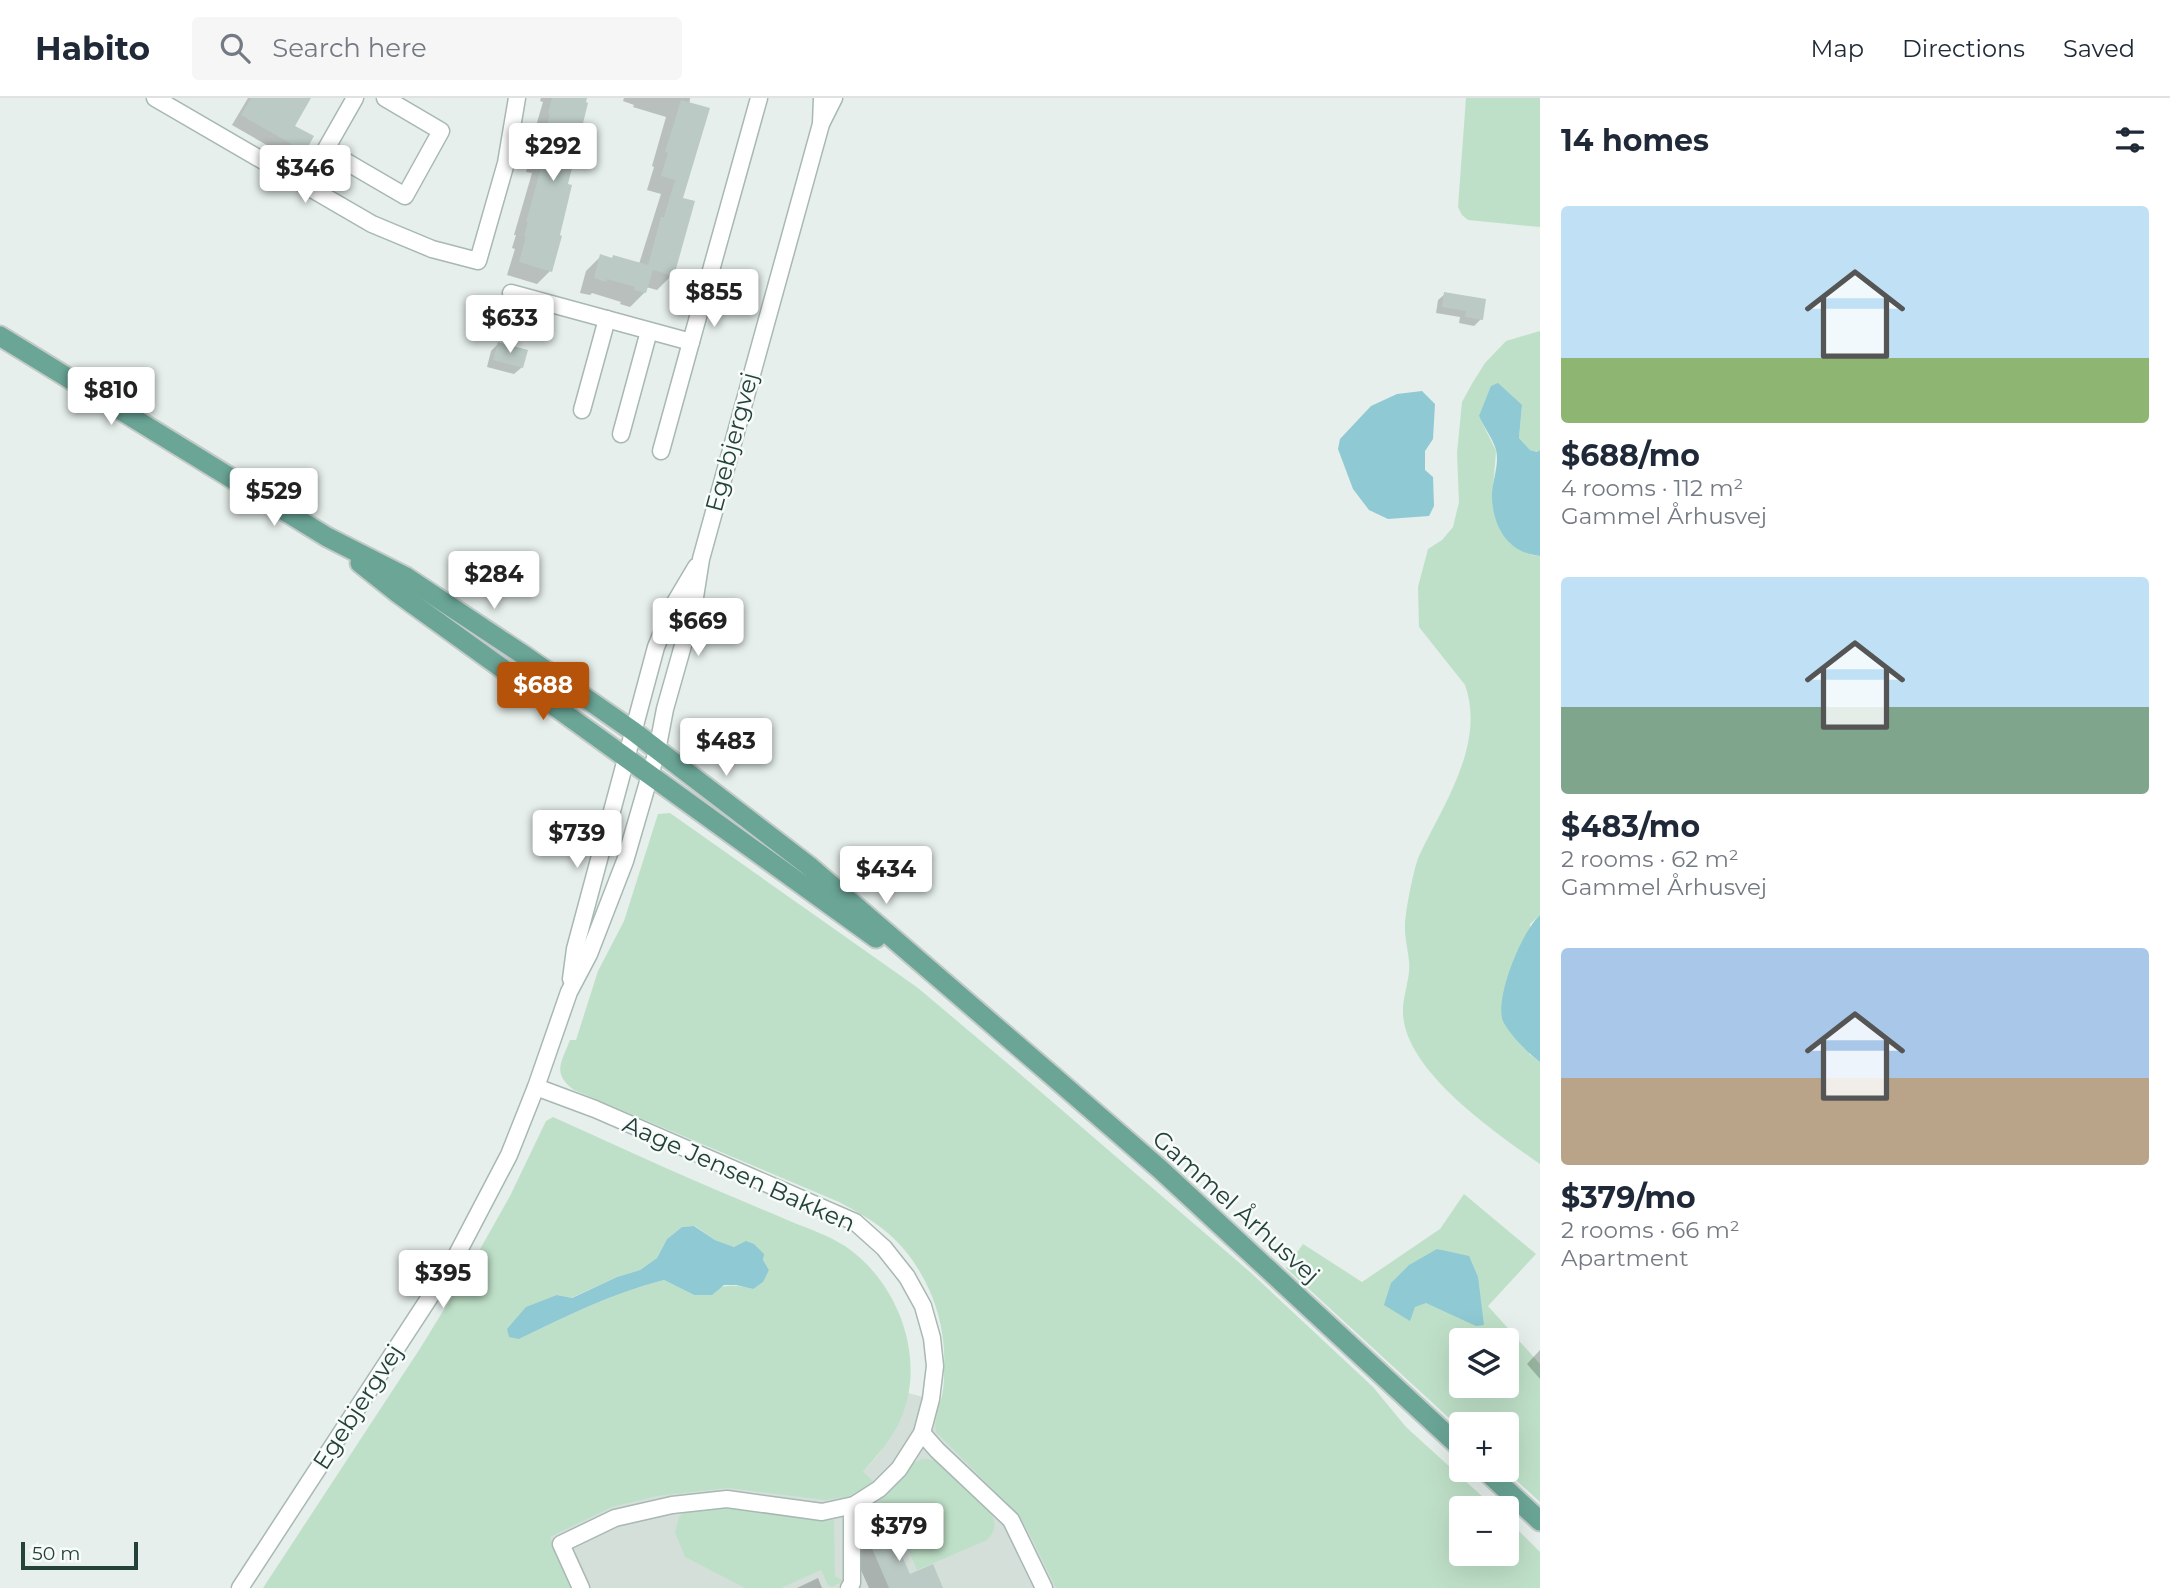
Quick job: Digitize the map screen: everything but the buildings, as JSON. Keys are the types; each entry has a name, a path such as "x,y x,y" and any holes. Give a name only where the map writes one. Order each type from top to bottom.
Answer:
{"main road":[{"name":"Gammel Århusvej","path":"0,336 327,537 406,577 633,732 809,866 1161,1170 1449,1437"},
{"name":"Gammel Århusvej","path":"327,537 399,594 973,1009"},
{"path":"1498,1482 1540,1521"}],"street":[{"path":"155,98 372,224 432,249 478,261 506,163 517,98"},
{"path":"306,184 355,98"},
{"path":"326,150 405,196 441,131 385,98"},
{"path":"661,451 759,98"},
{"name":"Egebjergvej","path":"821,124 822,98"},
{"name":"Egebjergvej","path":"240,1588 454,1260 509,1155 569,992 589,954 625,861 657,751 665,709 693,610 701,559 821,124 834,98"},
{"path":"512,293 691,342"},
{"path":"582,411 607,319"},
{"path":"621,433 649,331"},
{"name":"Egebjergvej","path":"569,992 575,949 656,647 674,604 701,559"},
{"name":"Aage Jensen Bakken","path":"536,1087 595,1109 855,1222 884,1248 907,1277 923,1306 935,1366 931,1399 922,1433 899,1468 879,1489 853,1505 822,1512 727,1499 671,1505 615,1518 561,1544 581,1588"},
{"path":"922,1433 1011,1520 1044,1588"},
{"path":"849,1588 852,1583 853,1505"}],"shaded area":[{"path":"908,1393 980,1412 1118,1588 441,1588 544,1497 863,1472 878,1455 898,1423"}],"green space":[{"path":"1466,98 1540,98 1540,227 1468,220 1462,215 1458,207"},
{"path":"1540,331 1540,450 1530,450 1519,438 1522,405 1479,416 1496,451 1492,500 1531,555 1540,556 1540,915 1530,924 1529,1054 1540,1062 1540,1164 1500,1136 1436,1079 1419,1058 1408,1036 1403,1014 1409,967 1405,923 1412,881 1419,856 1459,774 1470,729 1470,707 1465,685 1419,627 1418,587 1428,549 1442,540 1453,527 1459,502 1457,453 1462,402 1485,363 1506,341"},
{"path":"670,813 918,988 1250,1272 1373,1387 1406,1427 1449,1466 1449,1482 1466,1482 1482,1496 1449,1496 1449,1566 1519,1566 1519,1531 1540,1552 1540,1588 1056,1588 1028,1531 1015,1512 936,1432 944,1382 942,1331 938,1313 923,1278 902,1247 877,1225 839,1202 574,1090 563,1078 560,1067 562,1061 570,1040 576,1040 598,971 624,921 658,814"},
{"path":"553,1117 819,1233 845,1246 864,1262 881,1281 904,1327 911,1376 907,1401 898,1425 863,1472 873,1481 846,1497 825,1500 728,1488 657,1496 612,1507 550,1537 572,1588 263,1588 421,1347 470,1267 510,1196 546,1121","holes":["695,1226 715,1240 734,1247 746,1242 763,1260 769,1270 753,1289 723,1286 694,1295 664,1280 608,1298 519,1339 557,1295 571,1298 617,1277 640,1270 657,1258 667,1239 682,1227"]},
{"path":"1464,1194 1536,1254 1488,1306 1508,1328 1449,1328 1449,1398 1519,1398 1519,1341 1540,1364 1540,1502 1518,1482 1519,1412 1449,1412 1449,1418 1286,1268 1303,1244 1362,1282 1440,1229"},
{"path":"922,1459 937,1461 991,1514 994,1525 987,1540 917,1570 892,1512 862,1524 860,1515 887,1495 914,1463"},
{"path":"739,1508 818,1521 834,1520 835,1576 844,1581 832,1587 828,1585 821,1570 781,1588 745,1588 685,1557 675,1532 679,1517 685,1512"}],"water":[{"path":"1498,383 1522,405 1519,438 1530,450 1540,450 1540,556 1529,554 1512,545 1500,529 1493,510 1492,493 1497,456 1479,416 1491,386"},
{"path":"1422,391 1435,404 1433,439 1425,451 1425,470 1433,477 1434,506 1429,516 1388,519 1369,510 1353,489 1338,449 1340,439 1371,406 1397,394"},
{"path":"1540,915 1540,1062 1510,1032 1503,1021 1501,1010 1511,965 1525,935"},
{"path":"694,1226 715,1240 734,1247 746,1241 754,1244 764,1254 763,1260 769,1270 763,1282 753,1289 724,1285 712,1295 694,1295 664,1280 608,1298 519,1339 509,1337 507,1329 526,1307 557,1295 572,1298 617,1277 640,1270 657,1258 667,1239 682,1227"},
{"path":"1437,1249 1469,1256 1478,1277 1484,1325 1476,1326 1426,1303 1415,1307 1410,1321 1384,1305 1391,1283 1409,1265"}]}
